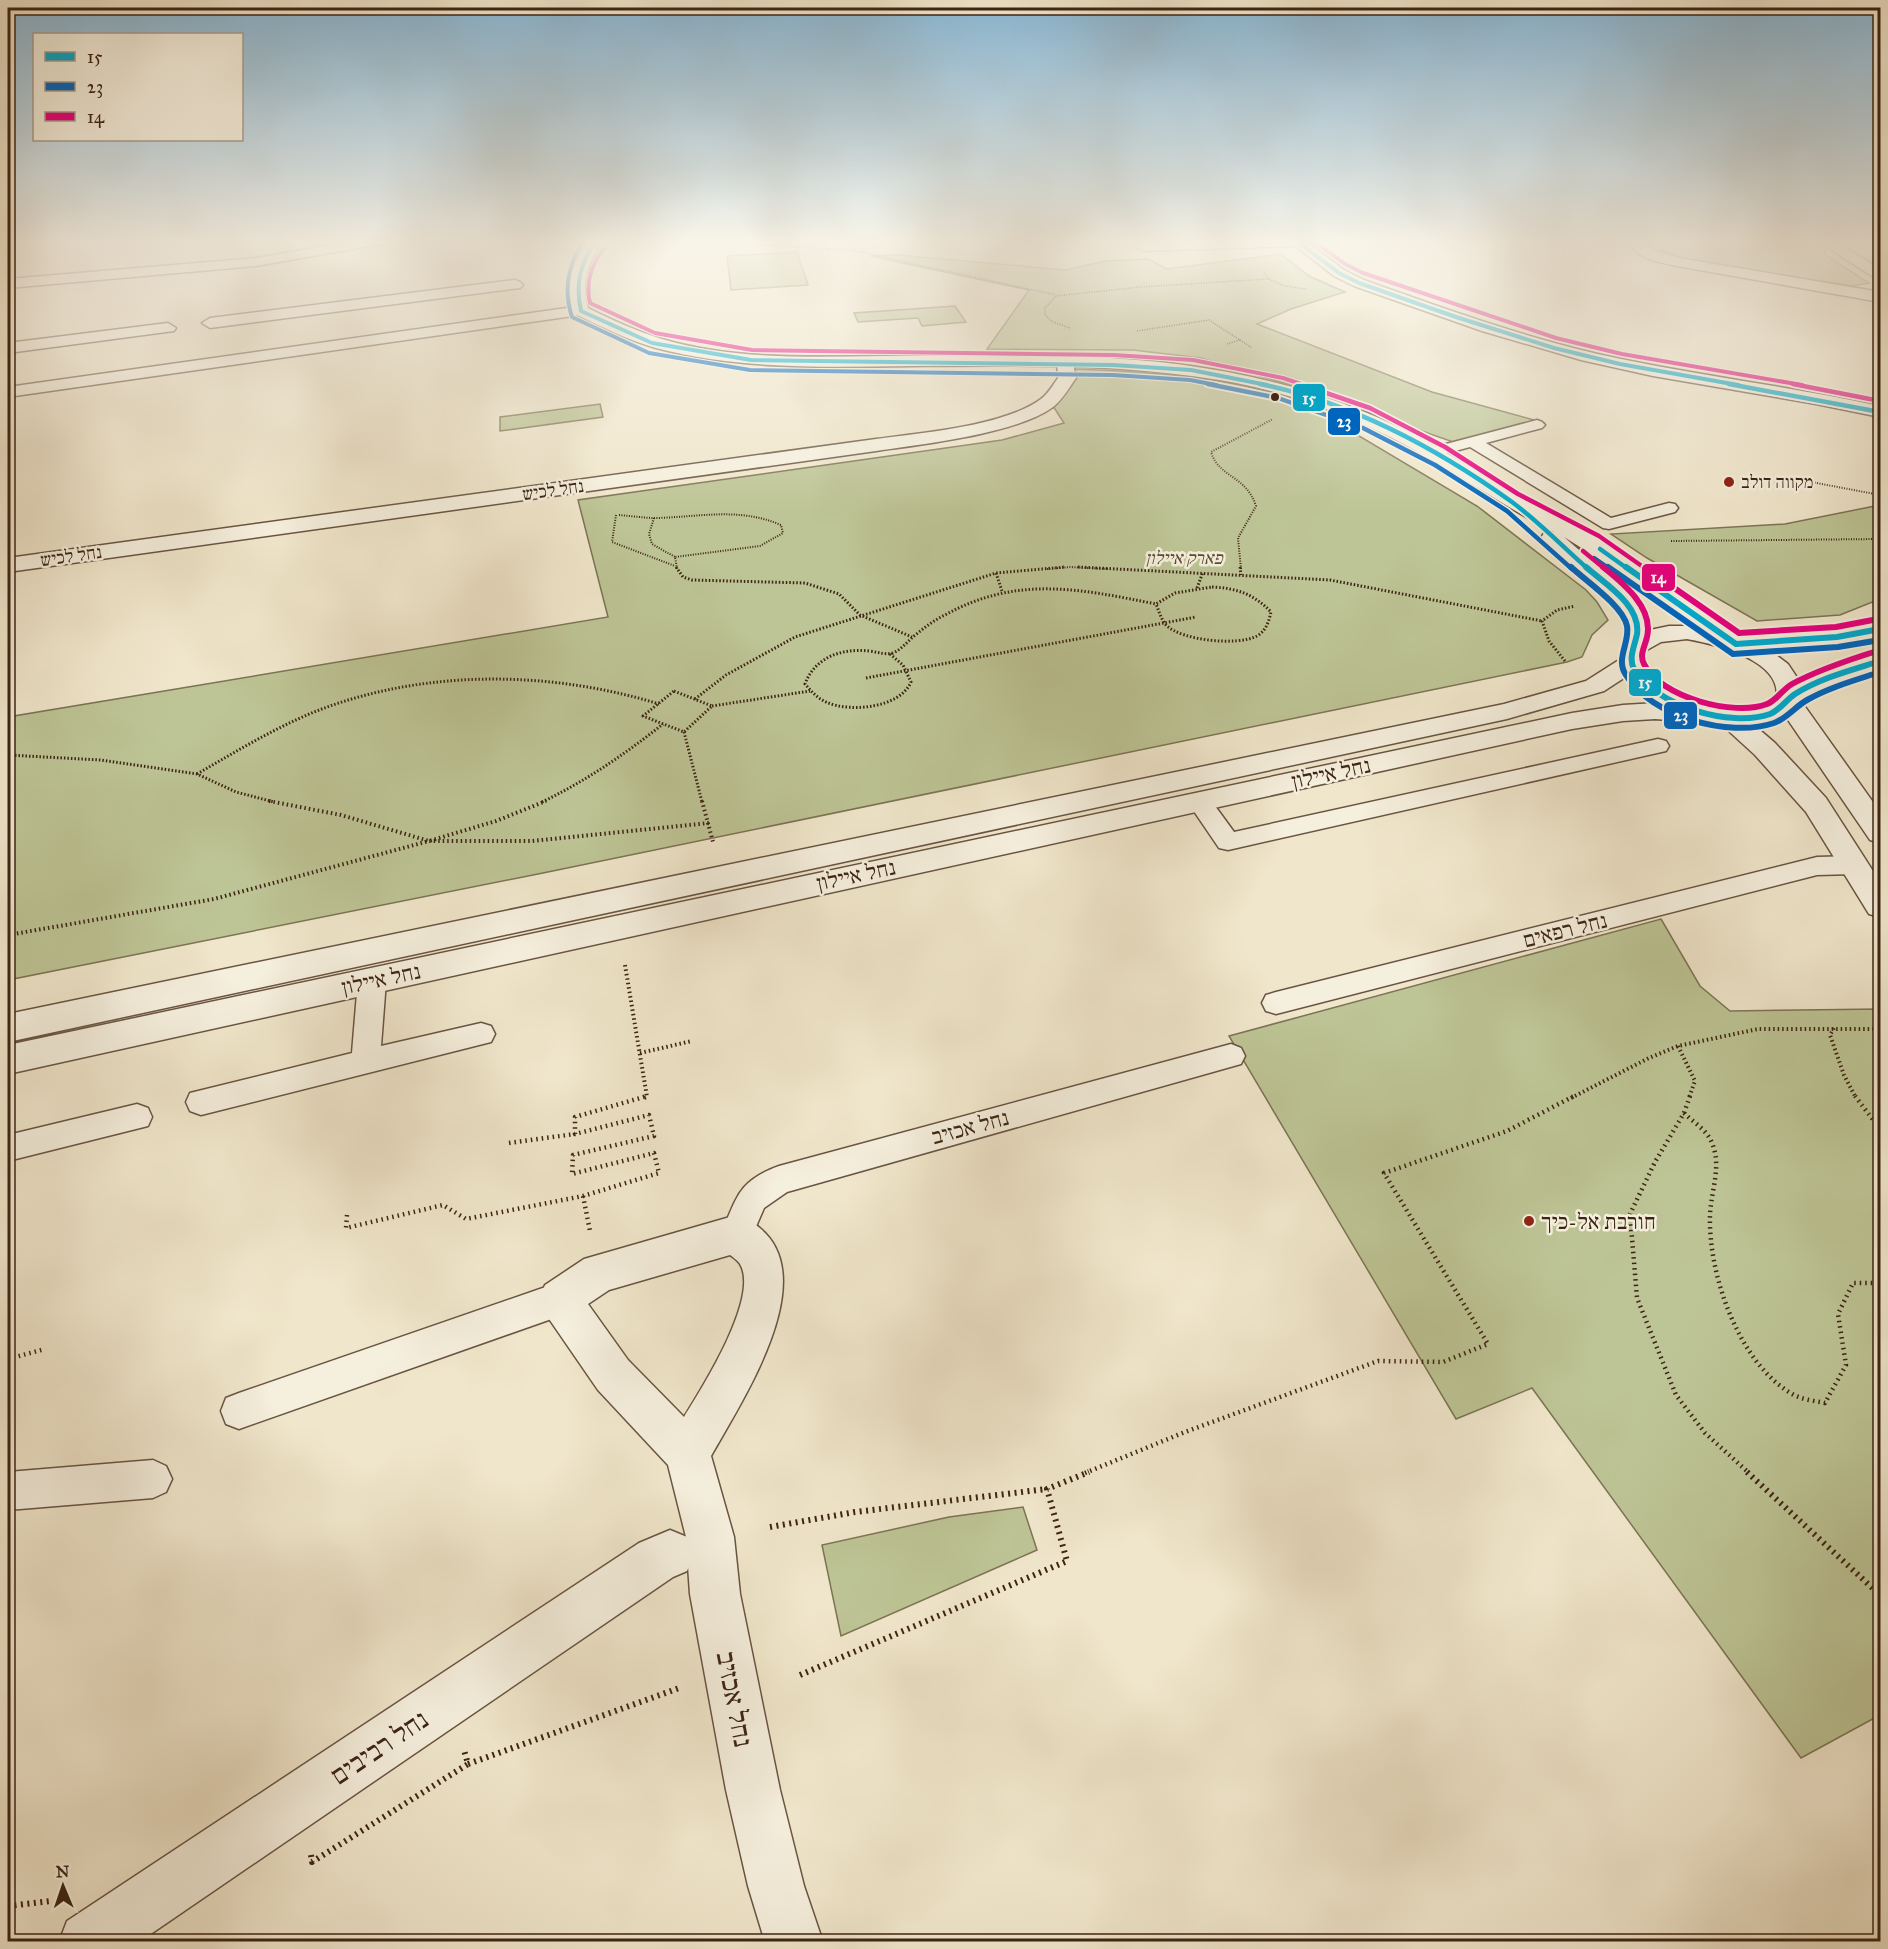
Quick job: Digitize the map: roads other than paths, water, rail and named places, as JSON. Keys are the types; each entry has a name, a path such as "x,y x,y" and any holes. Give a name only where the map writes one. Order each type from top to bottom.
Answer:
{"street":[{"path":"8,348 144,331"},
{"path":"376,331 378,340"},
{"path":"8,392 441,331"},
{"path":"625,331 652,343 751,360 1066,363 1191,370 1281,388 1313,397 1367,418 1433,452 1513,503 1593,545 1702,619 1733,643 1761,657 1778,669 1786,680 1789,699 1881,833"},
{"path":"1503,331 1542,344 1628,365 1799,394 1881,412"},
{"name":"נחל לכיש","path":"8,565 828,452 957,431 1015,417 1046,404 1067,378 1066,363"},
{"path":"1513,503 1628,604 1638,628 1633,653 1639,676 1660,693 1680,704 1718,715 1767,715 1780,709 1789,699 1839,674 1881,661"},
{"path":"1733,643 1837,637 1881,629"},
{"name":"נחל איילון","path":"8,1028 1507,711 1595,686 1650,636 1665,633 1696,634 1733,643"},
{"name":"נחל איילון","path":"8,1060 619,926 1622,711 1672,710 1718,715"},
{"path":"1718,715 1765,748 1795,780 1816,805 1881,906"},
{"path":"560,1299 598,1274 737,1234 761,1260 763,1293 753,1336 688,1453"},
{"name":"נחל אכזיב","path":"560,1299 613,1375 688,1453 710,1537 717,1605 751,1779 776,1886 794,1941"},
{"name":"נחל רביבים","path":"88,1941 656,1560 670,1554"}],"lane":[{"path":"1433,452 1538,425"},
{"path":"1473,442 1609,524 1669,508"},
{"path":"1199,801 1228,842 1658,746"},
{"name":"נחל רפאים","path":"1276,1002 1817,866 1855,865"},
{"path":"366,1063 372,981"},
{"path":"201,1102 481,1034"},
{"name":"נחל אכזיב","path":"737,1234 752,1198 779,1180 1231,1056"},
{"path":"8,1148 137,1117"},
{"path":"239,1411 560,1299"},
{"path":"8,1491 153,1479"}],"place":[{"name":"מקווה דולב","path":"1729,482"},
{"name":"חורבת אל-כיך","path":"1529,1221"}],"park label":[{"name":"פארק איילון","path":"1184,558"}]}
